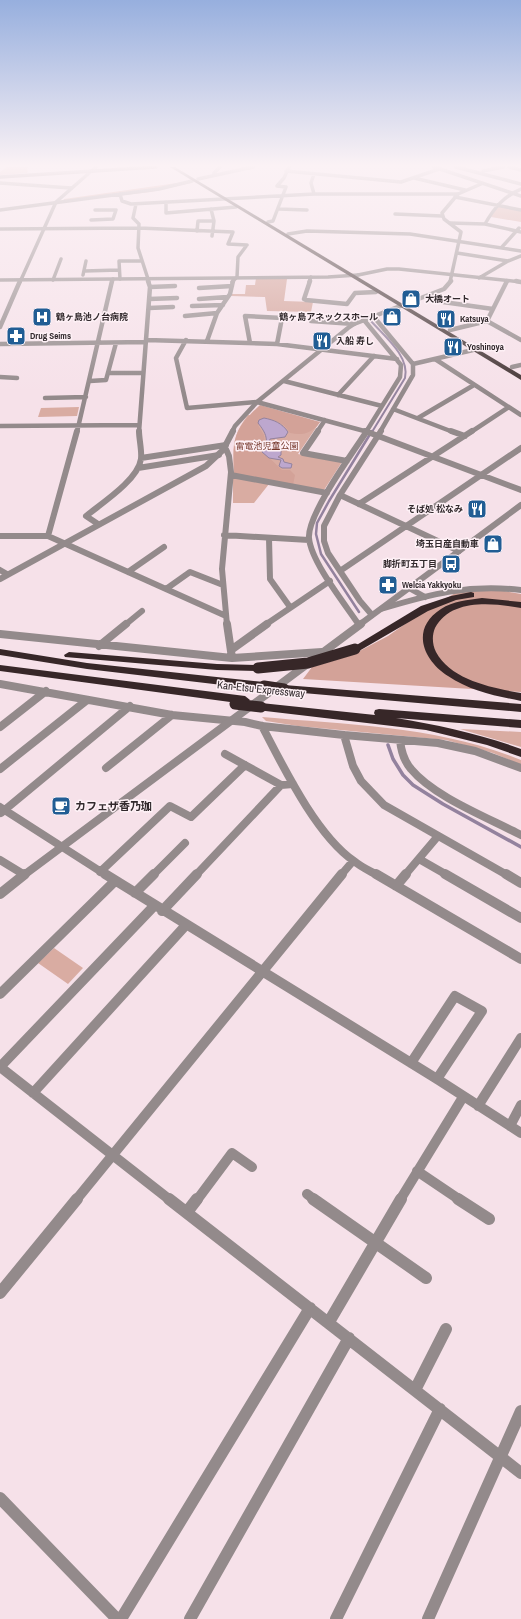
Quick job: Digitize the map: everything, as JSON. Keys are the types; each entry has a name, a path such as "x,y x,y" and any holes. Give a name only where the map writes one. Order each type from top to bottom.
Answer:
{"highway":[{"path":"294,243 521,378"},
{"path":"303,243 521,372"},
{"path":"0,649 165,664 258,668 303,664 330,658 356,649 413,614 448,599 489,595 521,599"},
{"path":"521,605 485,601 455,606 434,620 428,633 427,641 433,656 446,670 477,686 521,697"},
{"name":"Kan-Etsu Expressway","path":"0,652 95,666 284,689 521,708"},
{"path":"0,668 155,693 264,705 449,731 492,742 521,752"},
{"name":"Kan-Etsu Expressway","path":"264,705 521,724"}],"street":[{"path":"0,327 37,243"},
{"path":"98,524 86,516 116,493 138,468 141,458 138,425 147,341 150,287 141,261 138,243"},
{"path":"207,341 217,313 227,297 232,283 238,277 238,257 247,244 228,244 229,243"},
{"path":"0,579 206,466 219,455 226,446 235,426 257,402 354,324 428,296 447,286 451,282 459,243"},
{"path":"464,243 521,251"},
{"path":"502,247 506,243"},
{"path":"457,253 508,261"},
{"path":"479,278 508,261 520,257"},
{"path":"53,280 61,258"},
{"path":"82,280 86,261"},
{"path":"120,279 119,261 141,261"},
{"path":"0,280 351,276 393,269 521,282"},
{"path":"84,271 119,270"},
{"path":"311,277 304,299 306,300 347,304 355,293 376,292"},
{"path":"48,536 79,425 113,279"},
{"path":"488,321 507,281"},
{"path":"150,287 175,286"},
{"path":"199,288 232,286"},
{"path":"428,296 443,302 493,309"},
{"path":"199,299 227,297"},
{"path":"150,300 177,298"},
{"path":"192,306 223,305"},
{"path":"149,308 173,307"},
{"path":"186,316 217,313"},
{"path":"250,343 245,316 282,318 277,344"},
{"path":"372,615 328,553 324,541 324,526 340,496 378,436 413,375 413,364 374,317"},
{"path":"359,625 315,556 309,540 310,526 327,493 400,377 401,365 364,320"},
{"path":"311,321 354,324"},
{"path":"450,330 488,321 514,334 521,340"},
{"path":"0,344 116,343 186,340 277,344 397,359"},
{"path":"186,340 176,358 187,408 192,409 257,402 366,431 521,490"},
{"path":"90,380 106,380 116,343"},
{"path":"413,364 473,350"},
{"path":"338,395 374,356"},
{"path":"435,359 521,415"},
{"path":"512,367 521,365"},
{"path":"108,374 143,373"},
{"path":"0,378 17,378"},
{"path":"284,381 382,406"},
{"path":"418,418 474,385"},
{"path":"45,398 86,397"},
{"path":"359,504 509,407"},
{"path":"393,410 465,436"},
{"path":"325,420 303,453 347,461"},
{"path":"0,426 138,425"},
{"path":"141,458 226,446"},
{"path":"226,446 229,452 231,475 229,510 221,559 226,616 232,658"},
{"path":"340,571 407,527 521,448"},
{"path":"138,468 219,455"},
{"path":"231,475 327,493"},
{"path":"340,496 459,551"},
{"path":"0,894 23,874 521,505"},
{"path":"224,535 309,540"},
{"path":"0,536 48,536 226,616"},
{"path":"269,538 270,579 290,607"},
{"path":"128,572 164,547"},
{"path":"0,570 8,574"},
{"path":"166,589 190,572 223,585"},
{"path":"231,650 290,607 330,581"},
{"path":"381,609 444,590 473,586 499,586 521,590"},
{"path":"409,588 424,596"},
{"path":"99,646 142,611"},
{"path":"0,634 99,646 232,658 322,652"},
{"path":"2,686 130,706 172,715 458,747 492,756 521,768"},
{"path":"0,727 46,692"},
{"path":"0,769 87,700"},
{"path":"130,706 1,810 158,909 438,1079 463,1097 521,1133"},
{"path":"106,768 172,715"},
{"path":"262,726 293,784 329,835 341,850 353,861 521,959"},
{"path":"344,735 353,766 361,781 384,805 521,883"},
{"path":"400,740 401,748 411,768 427,784 521,835"},
{"path":"225,754 280,785 293,784"},
{"path":"100,872 170,806 191,817 245,765"},
{"path":"280,785 0,1067 521,1473"},
{"path":"396,886 438,836"},
{"path":"134,893 185,843"},
{"path":"419,859 521,918"},
{"path":"0,860 23,874"},
{"path":"0,1293 353,861"},
{"path":"0,994 115,881"},
{"path":"33,1093 186,925"},
{"path":"411,1063 455,996 482,1011 438,1079"},
{"path":"478,1106 521,1038"},
{"path":"329,1322 417,1171 463,1097"},
{"path":"510,1126 521,1105"},
{"path":"187,1212 232,1153 252,1168"},
{"path":"417,1171 489,1218"},
{"path":"307,1194 426,1278"},
{"path":"120,1619 310,1308"},
{"path":"415,1390 446,1329"},
{"path":"190,1619 349,1338"},
{"path":"336,1619 440,1409"},
{"path":"428,1619 521,1411"},
{"path":"0,1498 117,1619"}],"green space":[{"path":"79,407 77,416 38,417 41,408"},
{"name":"雷電池児童公園","path":"248,415 320,422 298,454 342,462 324,490 234,474 234,443 238,430"},
{"path":"236,478 269,484 254,503 233,503 233,479"},
{"path":"262,717 361,725 426,734 458,740 490,749 521,760 521,765 493,753 446,740 298,726 266,721"},
{"path":"460,729 521,732 521,747"},
{"path":"54,948 83,968 68,984 38,963"}],"shaded area":[{"path":"256,278 287,279 284,301 313,302 311,312 267,311 265,297 231,296 232,294 245,294 246,285 255,285"},
{"path":"260,405 320,422 314,429 303,434 290,433 285,426 272,420 263,420 258,425 264,435 265,442 260,449 282,470 290,470 295,475 293,485 234,474 236,435 244,421"},
{"path":"264,418 278,422 288,432 285,437 270,439 268,446 281,450 281,455 278,457 283,459 284,462 292,464 291,468 282,468 279,466 281,460 269,458 262,452 266,444 266,437 258,423 259,420"},
{"path":"493,589 521,594 521,692 303,679 312,667 352,655 388,636 415,617 457,592"}],"waterway":[{"path":"371,321 395,347 404,362 406,370 405,378 372,432"},
{"path":"359,612 321,554 316,534 317,523 372,431"},
{"path":"388,745 393,759 403,775 413,785 443,804 521,847"}],"place":[{"name":"大橋オート","path":"411,299"},
{"name":"鶴ヶ島池ノ台病院","path":"42,317"},
{"name":"鶴ヶ島アネックスホール","path":"392,317"},
{"name":"Katsuya","path":"446,319"},
{"name":"Drug Seims","path":"16,336"},
{"name":"入船 寿し","path":"322,341"},
{"name":"Yoshinoya","path":"453,347"},
{"name":"そば処 松なみ","path":"477,509"},
{"name":"埼玉日産自動車","path":"493,544"},
{"name":"脚折町五丁目","path":"451,564"},
{"name":"Welcia Yakkyoku","path":"388,585"},
{"name":"カフェザ香乃珈","path":"61,806"}]}
